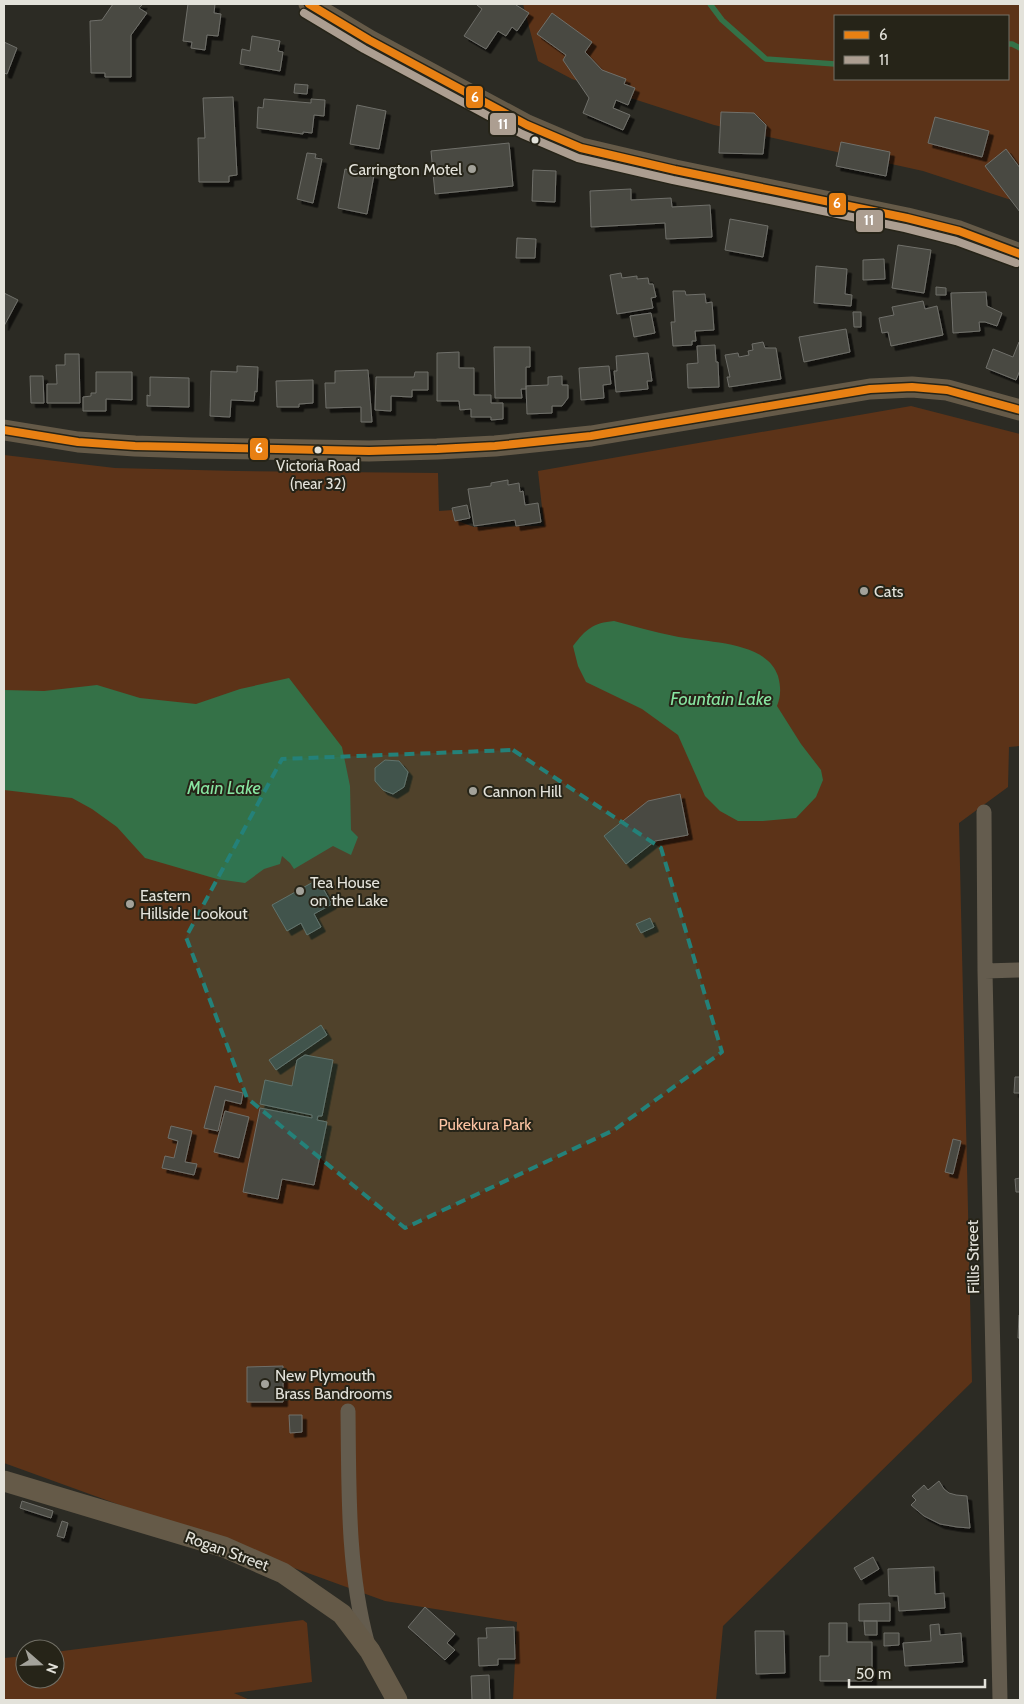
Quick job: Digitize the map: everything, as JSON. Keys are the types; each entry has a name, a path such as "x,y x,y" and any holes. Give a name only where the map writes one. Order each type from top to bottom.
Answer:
{"street":[{"path":"319,7 527,125 581,148 675,170 907,218 959,231 1020,254"},
{"path":"4,430 78,442 135,446 370,451 495,446 591,436 870,390 912,387 947,390 1020,410"},
{"name":"Fillis Street","path":"984,812 985,971 1000,1700"},
{"path":"985,971 1020,970"},
{"path":"348,1411 350,1526 360,1614 370,1651"},
{"name":"Rogan Street","path":"4,1480 224,1547 283,1573 342,1614 370,1651 397,1700"}],"highlighted area":[{"path":"513,750 661,848 722,1052 614,1130 405,1228 247,1098 186,937 282,759"}],"green space":[{"path":"523,4 1020,4 1020,203 923,171 714,125 572,79 538,61"},
{"name":"Pukekura Park","path":"911,406 1020,434 1020,746 1009,747 1008,787 959,823 972,1382 723,1626 716,1700 513,1700 517,1622 385,1601 4,1463 4,455 115,468 438,473 439,511 453,510 455,520 474,527 544,526 538,471"},
{"path":"303,1620 307,1623 312,1682 234,1693 250,1700 4,1700 4,1658 15,1657 15,1689 65,1689 65,1651"}],"water":[{"name":"Fountain Lake","path":"614,621 674,636 717,642 748,649 771,664 780,684 777,706 801,744 821,770 823,780 816,797 796,818 738,821 720,811 705,796 678,735 642,709 586,682 578,666 573,646 590,628 601,623"},
{"name":"Main Lake","path":"289,678 342,747 350,786 351,830 358,837 351,855 333,846 294,869 282,856 280,864 264,869 245,883 217,879 145,858 117,827 92,809 72,798 4,790 4,690 44,691 97,685 140,698 196,704 240,689"}],"building":[{"path":"113,4 143,4 139,8 147,13 131,35 131,77 105,77 105,73 91,73 90,21 102,20"},
{"path":"188,4 215,4 214,13 221,14 218,36 207,35 205,50 191,48 192,42 183,41"},
{"path":"478,4 517,4 529,13 517,31 512,27 506,36 498,31 486,49 464,36 482,9"},
{"path":"552,13 592,42 585,52 602,70 626,79 624,84 635,88 628,105 616,100 613,108 630,115 623,130 583,113 589,98 563,60 566,55 537,34"},
{"path":"252,36 280,41 278,51 283,52 280,71 240,64 242,49 250,51"},
{"path":"4,42 17,48 7,74 4,73"},
{"path":"295,84 308,85 307,94 294,93"},
{"path":"233,97 237,175 229,176 229,182 199,182 198,138 205,138 203,98"},
{"path":"264,99 311,103 311,99 325,100 324,116 314,115 312,133 303,132 303,134 257,128 258,107 263,108"},
{"path":"357,105 386,111 379,149 350,144"},
{"path":"721,112 754,113 766,125 763,154 719,153"},
{"path":"935,117 989,131 982,157 928,143"},
{"path":"841,142 890,152 886,176 836,166"},
{"name":"Carrington Motel","path":"509,143 513,186 435,194 431,151"},
{"path":"1006,149 1020,168 1020,212 985,166"},
{"path":"307,153 316,154 315,158 322,159 313,203 297,199"},
{"path":"345,169 374,175 367,214 338,208"},
{"path":"533,170 556,171 555,202 532,201"},
{"path":"631,189 631,200 671,198 672,207 710,205 712,237 666,239 665,223 591,227 590,191"},
{"path":"730,219 768,226 763,257 725,250"},
{"path":"517,238 536,239 535,258 516,258"},
{"path":"898,245 931,250 924,293 892,288"},
{"path":"884,259 885,279 863,280 863,260"},
{"path":"816,266 847,269 845,294 852,295 851,306 814,303"},
{"path":"621,273 622,278 637,276 637,279 648,278 649,284 653,284 656,297 651,298 653,308 617,314 610,275"},
{"path":"936,287 946,288 946,295 936,295"},
{"path":"673,291 685,291 686,295 705,294 706,303 712,302 714,330 695,331 696,341 692,341 692,345 673,346 671,322 675,322"},
{"path":"986,292 987,306 1002,313 997,326 979,322 980,331 953,333 951,293"},
{"path":"4,293 18,300 4,326"},
{"path":"923,301 925,309 937,306 943,335 891,346 888,332 882,333 879,318 894,315 892,307"},
{"path":"853,312 861,312 861,327 854,327"},
{"path":"651,313 655,333 634,337 630,316"},
{"path":"846,329 850,352 804,362 799,337"},
{"path":"763,342 765,348 776,348 781,379 729,387 727,377 730,377 725,355 738,353 739,357 749,355 748,351 753,350 752,344"},
{"path":"1019,342 1020,370 1016,380 986,368 993,349 1013,357"},
{"path":"715,345 719,387 688,388 687,364 698,363 697,346"},
{"path":"494,347 530,347 530,367 526,367 526,389 521,389 522,398 495,398"},
{"path":"459,352 459,368 474,368 474,395 491,395 491,403 503,403 503,419 491,420 491,417 471,417 471,409 460,410 459,401 437,401 437,353"},
{"path":"648,353 652,381 647,381 648,389 616,392 614,371 617,371 616,356"},
{"path":"65,354 79,354 80,403 47,403 47,384 57,384 56,365 65,365"},
{"path":"237,366 258,367 257,392 255,391 254,401 231,400 230,417 210,416 211,371 237,372"},
{"path":"609,366 611,384 603,385 604,398 581,400 579,368"},
{"path":"368,370 372,422 361,422 361,407 326,408 325,383 335,383 335,371"},
{"path":"96,372 132,372 132,400 106,399 106,411 83,411 83,397 96,393"},
{"path":"415,372 428,372 428,390 412,390 412,397 391,396 391,411 375,410 376,377 414,377"},
{"path":"30,376 43,376 44,403 31,403"},
{"path":"562,376 562,385 568,385 568,398 562,406 552,406 552,413 527,414 526,386 548,385 548,377"},
{"path":"150,377 189,378 189,407 147,406 147,395 150,396"},
{"path":"313,380 313,403 299,404 299,407 277,407 276,381"},
{"path":"508,480 508,485 519,483 520,492 523,491 525,505 538,503 541,522 516,526 515,520 474,526 468,489 491,486 491,483"},
{"path":"467,505 470,518 455,521 452,508"},
{"path":"385,760 399,761 408,772 404,787 393,794 383,790 375,781 375,768"},
{"path":"680,794 688,835 655,841 626,864 604,836 648,801"},
{"path":"315,881 318,887 321,885 332,904 314,914 321,927 307,935 301,923 287,931 272,905"},
{"path":"650,918 654,927 641,933 636,924"},
{"path":"321,1025 327,1035 276,1070 269,1060"},
{"path":"305,1055 333,1060 322,1116 318,1116 317,1120 327,1122 314,1185 282,1179 278,1199 243,1192 260,1108 312,1118 312,1115 260,1104 265,1080 292,1086 297,1060"},
{"path":"1015,1077 1020,1077 1020,1093 1014,1093"},
{"path":"215,1086 243,1093 241,1104 225,1100 218,1131 204,1128"},
{"path":"225,1111 249,1117 239,1158 214,1152"},
{"path":"171,1126 192,1131 185,1162 197,1164 194,1175 162,1168 165,1156 174,1158 178,1141 168,1138"},
{"path":"953,1139 961,1141 953,1174 945,1172"},
{"path":"1020,1178 1020,1192 1016,1192 1015,1179"},
{"path":"1019,1315 1020,1338 1018,1338"},
{"name":"New Plymouth Brass Bandrooms","path":"283,1366 283,1402 247,1402 247,1367"},
{"path":"289,1415 302,1415 302,1432 290,1433"},
{"path":"939,1481 949,1493 967,1496 970,1528 940,1524 924,1516 911,1505 916,1500 912,1496 924,1485 928,1490"},
{"path":"22,1501 53,1511 51,1518 20,1508"},
{"path":"62,1521 68,1523 64,1538 57,1536"},
{"path":"873,1557 879,1569 861,1580 854,1568"},
{"path":"934,1567 935,1594 944,1593 945,1608 899,1611 898,1596 889,1596 888,1569"},
{"path":"890,1603 890,1621 859,1621 859,1604"},
{"path":"425,1607 455,1634 447,1643 455,1650 445,1660 408,1627"},
{"path":"864,1621 877,1621 877,1635 865,1635"},
{"path":"829,1623 847,1623 847,1642 872,1642 872,1681 820,1681 820,1656 829,1656"},
{"path":"939,1624 940,1635 961,1633 963,1662 905,1666 903,1643 931,1641 930,1625"},
{"path":"514,1627 515,1659 498,1659 498,1665 479,1666 478,1638 487,1638 486,1628"},
{"path":"755,1631 784,1631 785,1673 756,1674"},
{"path":"884,1633 899,1633 899,1645 884,1646"},
{"path":"489,1675 490,1700 472,1700 471,1676"}],"waterway":[{"path":"710,4 722,20 766,59 834,64"},
{"path":"1009,44 1020,48"}],"transit line":[{"name":"6","path":"309,4 369,40 527,125 581,148 675,170 907,218 959,231 1020,254"},
{"name":"11","path":"304,13 364,49 522,134 578,158 673,180 905,228 956,241 1016,263"},
{"name":"6","path":"4,430 78,442 135,446 369,451 495,446 591,436 870,389 912,387 947,390 1020,410"}],"place":[{"name":"Carrington Motel","path":"472,169"},
{"name":"Victoria Road (near 32)","path":"318,450"},
{"name":"Cats","path":"864,591"},
{"name":"Cannon Hill","path":"473,791"},
{"name":"Tea House on the Lake","path":"300,891"},
{"name":"Eastern Hillside Lookout","path":"130,904"},
{"name":"New Plymouth Brass Bandrooms","path":"265,1384"}]}
